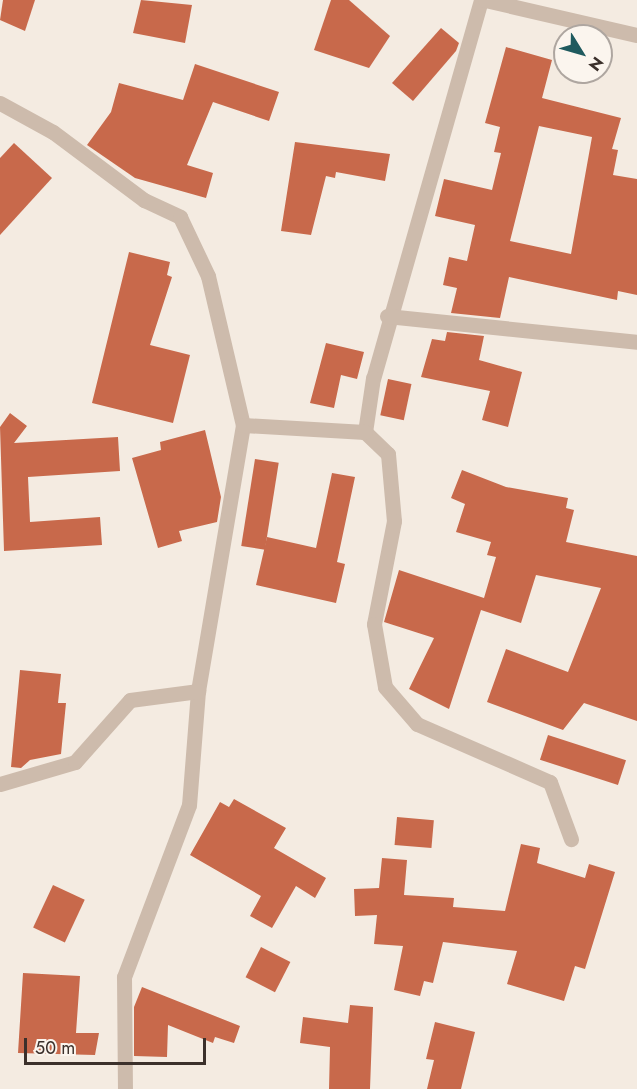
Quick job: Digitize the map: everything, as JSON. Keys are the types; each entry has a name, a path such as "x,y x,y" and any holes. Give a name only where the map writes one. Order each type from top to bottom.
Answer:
{"street":[{"path":"365,432 387,315 483,0 637,35"},
{"path":"0,103 53,132 144,200 180,217 208,276 243,425 198,692 189,805 124,977 125,1089"},
{"path":"387,315 637,342"},
{"path":"243,425 365,432 388,454 394,521 374,624 385,687 417,724 550,782 571,839"},
{"path":"0,784 75,762 130,700 198,692"}],"building":[{"path":"3,0 35,0 25,31 0,20"},
{"path":"141,0 192,5 185,43 133,33"},
{"path":"331,0 349,0 390,36 369,68 314,50"},
{"path":"441,28 459,43 456,51 413,101 392,83"},
{"path":"506,47 552,60 542,98 621,118 612,149 618,150 613,175 637,179 637,295 618,291 617,300 509,277 500,318 451,313 457,288 443,285 449,257 467,261 475,225 435,216 444,179 492,190 501,153 494,152 500,127 485,123","holes":["539,126 592,137 571,254 510,241"]},
{"path":"195,64 279,92 269,121 213,102 187,165 213,173 206,198 135,178 87,145 111,112 119,83 183,100"},
{"path":"295,142 390,154 385,181 336,172 335,178 326,176 311,235 281,231"},
{"path":"14,143 52,178 0,235 0,158"},
{"path":"129,252 170,262 167,275 172,277 150,345 190,355 173,423 92,403"},
{"path":"447,332 484,336 479,360 522,372 508,427 482,420 490,391 421,377 432,339 445,341"},
{"path":"326,343 364,352 357,379 341,375 334,408 310,403"},
{"path":"388,379 411,384 404,420 380,415"},
{"path":"10,413 27,426 14,443 118,437 120,471 28,477 30,522 100,517 102,545 4,551 0,427"},
{"path":"205,430 221,497 217,522 179,531 182,541 158,548 132,458 161,450 160,442"},
{"path":"255,459 279,463 265,550 241,546"},
{"path":"462,470 506,487 568,498 566,508 574,510 566,542 637,556 637,721 584,703 563,730 487,702 506,649 568,672 601,588 536,575 521,623 481,610 449,709 409,689 434,638 384,622 399,570 484,598 496,557 487,555 491,542 456,532 465,504 451,498"},
{"path":"332,473 355,477 337,562 345,564 336,603 256,585 267,537 316,548"},
{"path":"20,670 61,674 58,703 66,703 61,754 30,760 21,768 11,767"},
{"path":"548,735 626,760 618,785 540,760"},
{"path":"234,799 286,828 274,848 326,878 315,898 296,886 272,928 250,916 261,896 190,855 220,802 229,807"},
{"path":"397,817 434,820 431,848 395,845"},
{"path":"521,844 540,848 537,863 585,878 589,864 615,872 585,969 575,966 564,1001 507,984 517,951 443,942 433,983 424,981 420,996 394,990 403,946 374,944 377,915 355,916 354,889 379,888 382,858 407,860 404,895 454,898 453,907 505,911"},
{"path":"53,885 85,900 65,942 33,928"},
{"path":"261,947 290,962 275,992 246,977"},
{"path":"23,973 80,976 76,1033 99,1033 95,1055 18,1053"},
{"path":"142,987 240,1026 234,1043 215,1037 213,1043 168,1025 167,1057 134,1056 134,1007"},
{"path":"350,1005 373,1007 370,1089 329,1089 330,1047 300,1043 303,1017 348,1023"},
{"path":"435,1022 475,1032 461,1089 427,1089 434,1060 426,1059"}]}
